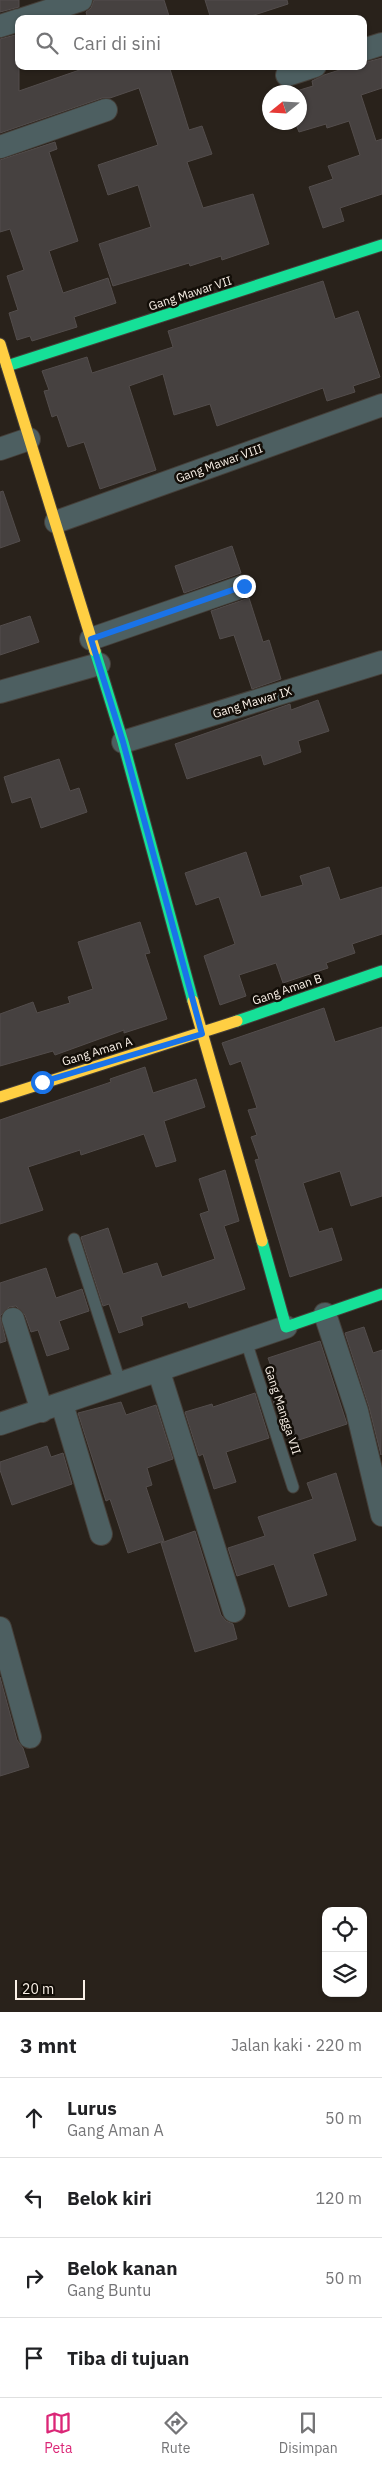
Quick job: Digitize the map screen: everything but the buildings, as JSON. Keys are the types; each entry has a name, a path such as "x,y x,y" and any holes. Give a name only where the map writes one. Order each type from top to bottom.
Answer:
{"street":[{"path":"34,15 81,0"},
{"path":"0,26 15,21"},
{"path":"367,49 382,44"},
{"path":"287,75 303,70"},
{"path":"0,146 106,110"},
{"name":"Gang Mawar VII","path":"7,366 382,245"},
{"path":"0,344 123,742 202,1034 286,1327"},
{"name":"Gang Mawar VIII","path":"56,522 382,405"},
{"path":"0,450 29,439"},
{"path":"91,639 244,586"},
{"name":"Gang Mawar IX","path":"123,742 382,662"},
{"path":"0,692 99,664"},
{"name":"Gang Aman B","path":"202,1034 382,971"},
{"name":"Gang Aman A","path":"0,1097 202,1034"},
{"path":"0,1424 52,1408 120,1382 159,1372 382,1294"},
{"path":"326,1314 357,1411 382,1514"},
{"path":"13,1319 52,1408 101,1534"},
{"path":"159,1372 234,1611"},
{"path":"0,1628 30,1737"}],"lane":[{"path":"74,1239 120,1382"},
{"name":"Gang Mangga VII","path":"246,1341 293,1487"}],"traffic: fast":[{"path":"7,366 382,245"},
{"path":"95,651 123,742 193,1001"},
{"path":"237,1021 382,971"},
{"path":"262,1241 286,1327 382,1294"}],"traffic: slow":[{"path":"0,344 95,651"},
{"path":"193,1001 262,1241"},
{"path":"0,1097 237,1021"}],"route":[{"path":"42,1082 202,1034 123,742 91,639 244,586"}]}
